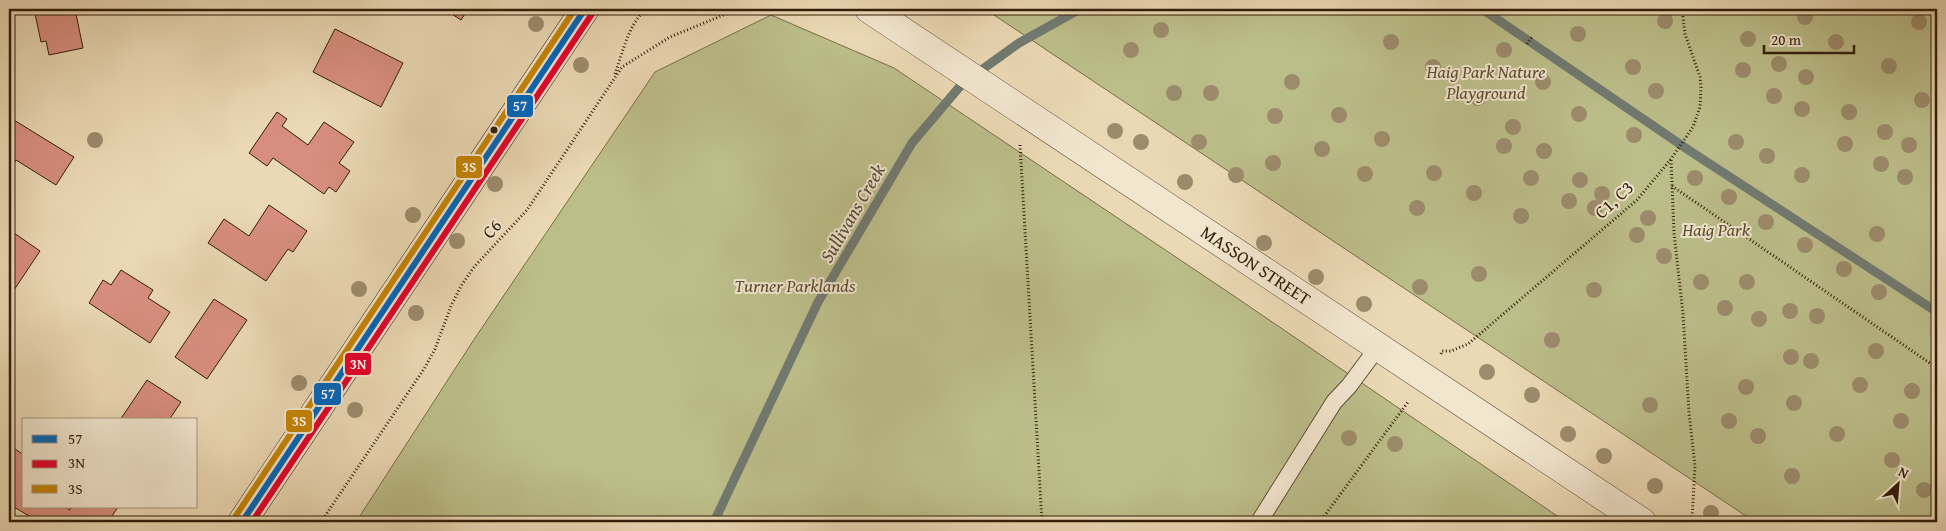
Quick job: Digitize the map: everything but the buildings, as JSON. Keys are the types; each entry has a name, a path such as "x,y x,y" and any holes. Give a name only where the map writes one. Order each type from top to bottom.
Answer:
{"street":[{"path":"242,522 585,9"},
{"name":"MASSON STREET","path":"869,9 1642,522"}],"lane":[{"path":"1259,522 1334,402 1349,386 1378,347"}],"path":[{"path":"614,77 632,26 646,9"},
{"name":"C6","path":"322,522 436,350 451,306 461,286 474,268 527,210 622,67 656,45 738,9"},
{"name":"C1, C3","path":"1442,351 1451,351 1468,344 1638,200 1671,160 1693,127 1700,107 1700,77 1685,34 1682,9"},
{"path":"1527,44 1532,37"},
{"path":"1020,145 1042,522"},
{"path":"1671,160 1674,233 1684,314 1689,413 1695,466 1692,519"},
{"path":"1672,186 1937,368"},
{"path":"1320,522 1412,396"}],"green space":[{"name":"Haig Park","path":"985,9 1937,9 1937,522 1755,522"},
{"name":"Turner Parklands","path":"771,15 894,68 1566,522 356,522 473,341 655,72"}],"waterway":[{"name":"Sullivans Creek","path":"714,522 818,302 912,143 962,84 1019,43 1080,9"},
{"path":"1482,9 1690,151 1937,312"}],"transit line":[{"name":"3S","path":"235,517 575,9"},
{"name":"57","path":"242,522 585,9"},
{"name":"3N","path":"252,522 592,14"}],"park label":[{"name":"Haig Park Nature Playground","path":"1486,82"}]}
